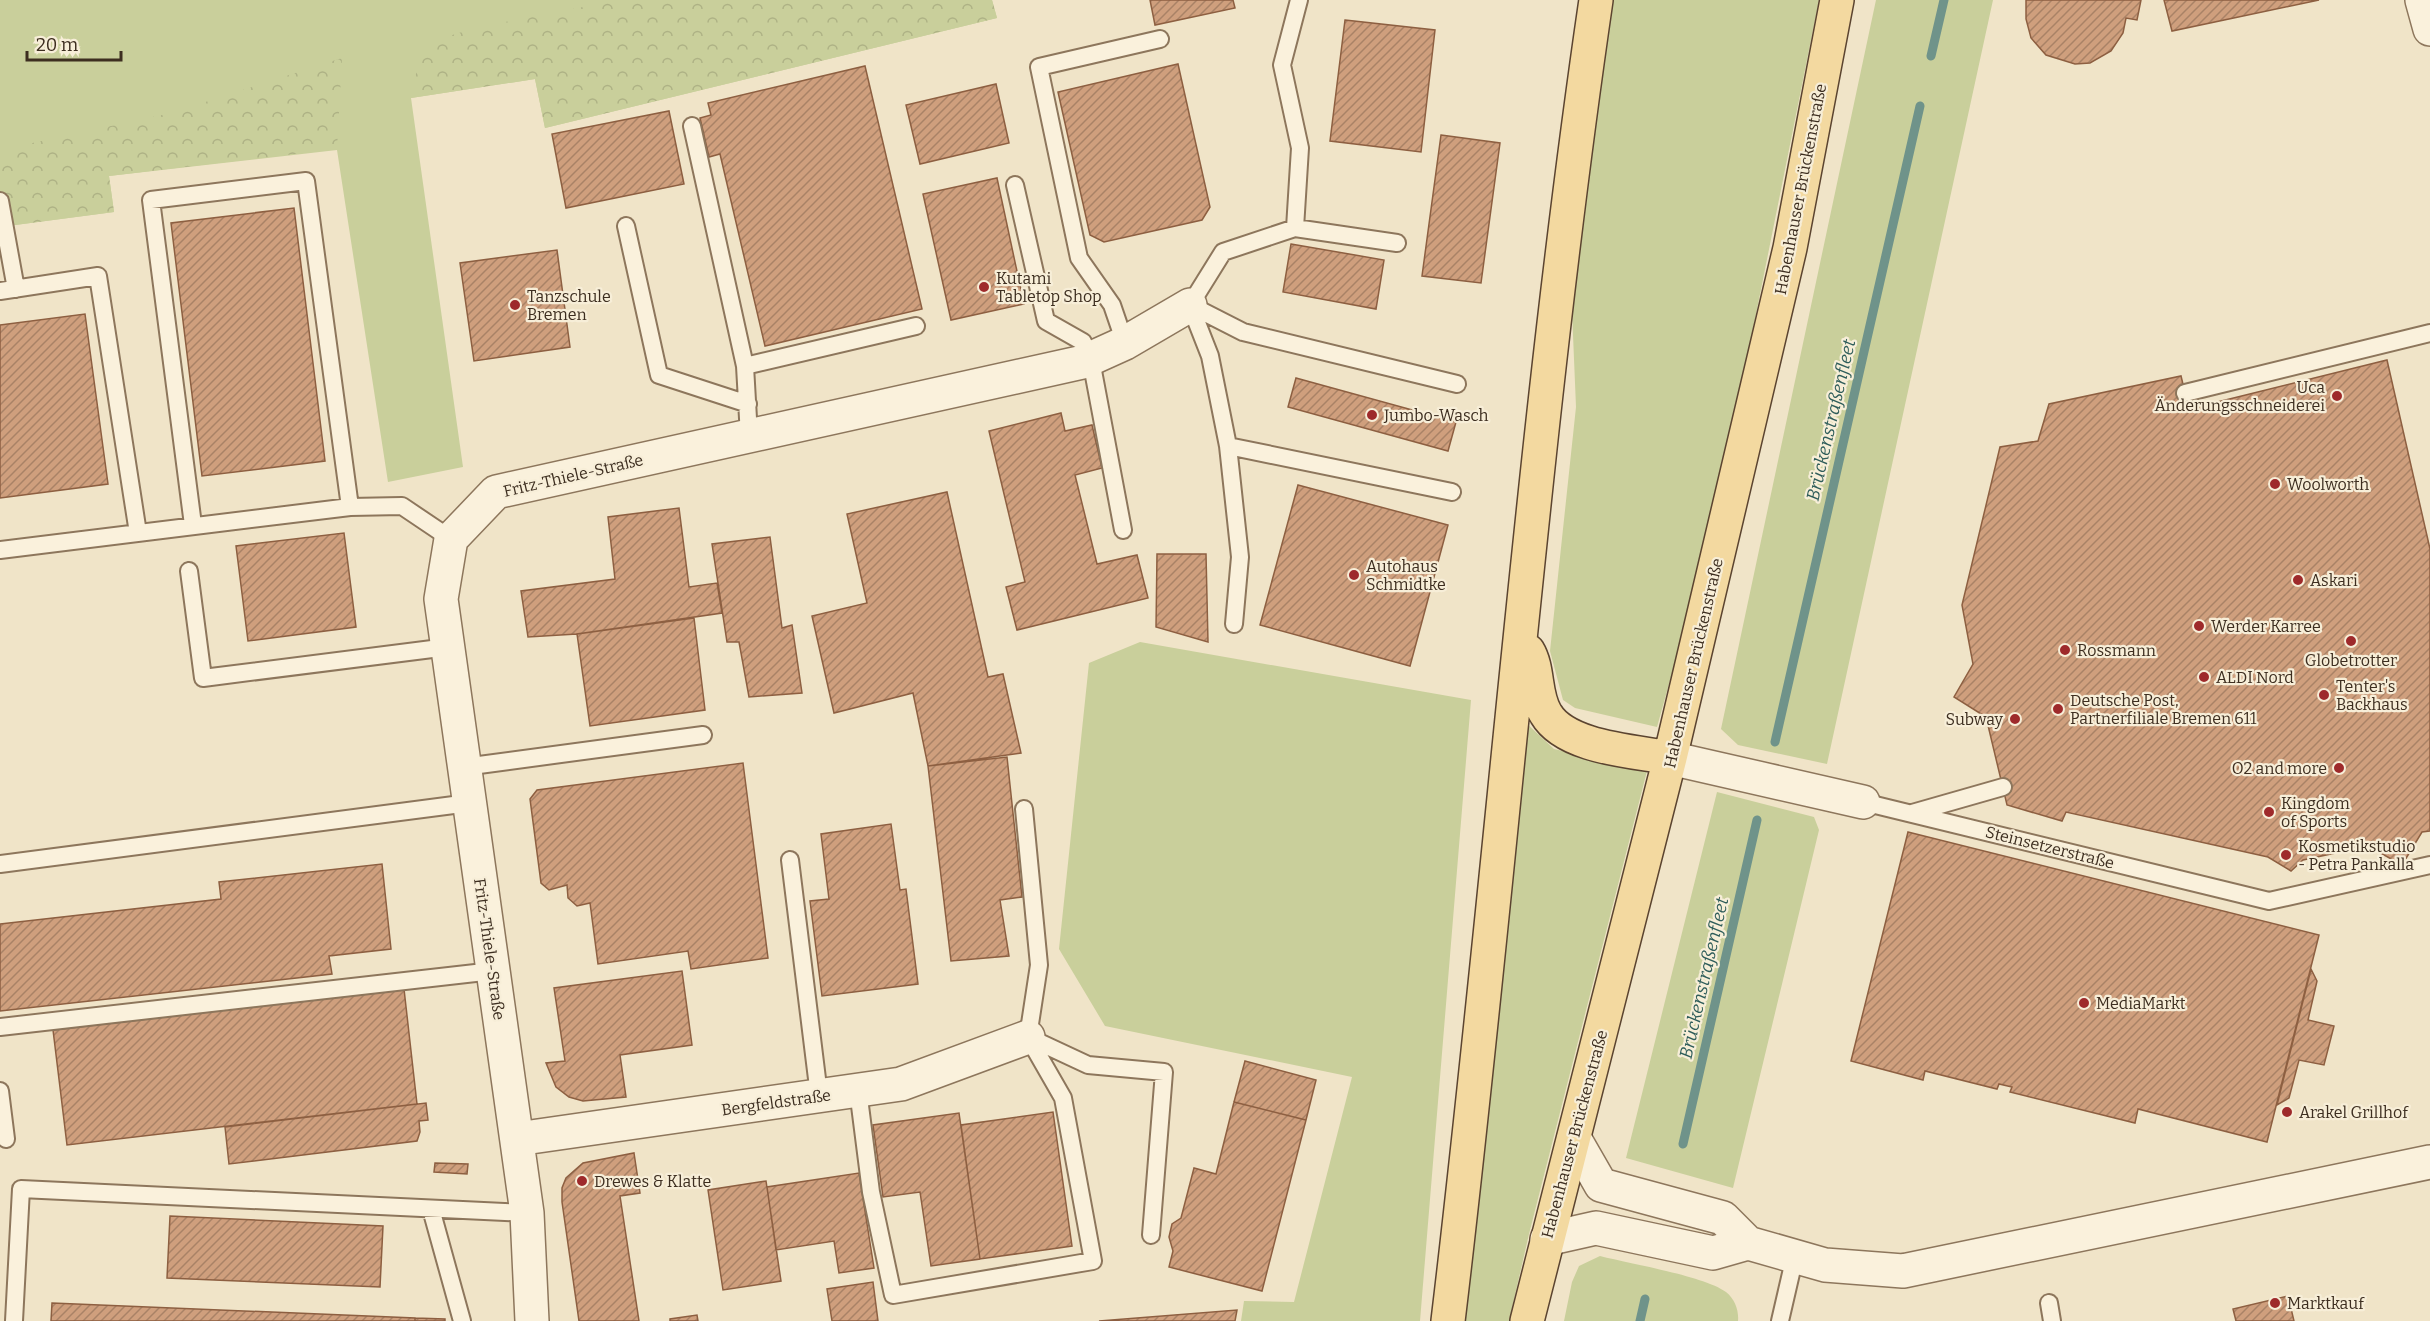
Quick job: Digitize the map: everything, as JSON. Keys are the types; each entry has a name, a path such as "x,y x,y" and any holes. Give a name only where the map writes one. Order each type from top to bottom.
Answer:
{"main road":[{"path":"1448,1321 1469,1146 1520,640 1578,127 1596,0"},
{"name":"Habenhauser Brückenstraße","path":"1527,1321 1670,758 1790,248 1837,0"},
{"path":"1520,640 1532,657 1536,688 1546,714 1566,734 1593,743 1670,758"}],"street":[{"path":"2422,0 2430,29"},
{"name":"Fritz-Thiele-Straße","path":"532,1321 527,1213 441,599 451,539 496,492 1092,360 1190,305"},
{"name":"Steinsetzerstraße","path":"1670,758 1863,802"},
{"name":"Bergfeldstraße","path":"517,1139 901,1084 1028,1037"},
{"path":"1574,1138 1601,1185 1723,1218 1748,1243 1826,1265 1903,1271 2430,1162"},
{"path":"1547,1239 1596,1228 1713,1253 1748,1243"}],"lane":[{"path":"1295,228 1300,148 1282,65 1299,0"},
{"path":"1125,343 1112,305 1079,258 1039,67 1160,39"},
{"path":"692,126 746,366 749,436"},
{"path":"193,525 151,200 306,180 350,507"},
{"path":"1015,185 1047,321 1083,342 1092,360 1123,530"},
{"path":"0,201 8,290 98,276 138,533"},
{"path":"626,226 659,375 747,404"},
{"path":"1190,305 1223,252 1295,228 1397,243"},
{"path":"1190,305 1243,332 1456,384"},
{"path":"1190,305 1210,356 1228,446 1240,557 1234,624"},
{"path":"746,366 916,326"},
{"path":"2185,393 2430,333"},
{"path":"1228,446 1452,492"},
{"path":"0,550 350,507 402,507 451,539"},
{"path":"189,571 203,678 448,647"},
{"path":"464,767 703,735"},
{"path":"1911,813 2003,787"},
{"name":"Steinsetzerstraße","path":"1863,802 2269,901 2430,865"},
{"path":"0,864 470,803"},
{"path":"858,1090 871,1192 893,1295 1093,1261 1063,1098 1028,1037 1039,965 1024,809"},
{"path":"790,860 819,1095"},
{"path":"0,1027 493,971"},
{"path":"1028,1037 1088,1065 1164,1072 1150,1235"},
{"path":"0,1091 6,1139"},
{"path":"14,1321 21,1189 527,1213"},
{"path":"431,1209 462,1321"},
{"path":"1780,1321 1795,1256"},
{"path":"2049,1303 2052,1321"}],"green space":[{"path":"0,0 992,0 997,18 545,128 535,79 411,98 463,467 388,482 337,150 109,176 114,212 0,227"},
{"path":"619,0 992,0 997,18 545,128 535,79 411,98 422,44 479,27"},
{"path":"1609,0 1819,0 1750,344 1699,576 1657,727 1575,708 1563,700 1550,651 1576,407 1571,287"},
{"path":"1876,0 1993,0 1827,764 1738,745 1721,729"},
{"path":"342,58 337,149 109,176 114,212 0,227 0,150 171,113"},
{"path":"1140,642 1471,700 1420,1321 1241,1321 1244,1301 1294,1302 1352,1077 1105,1026 1059,949 1089,663"},
{"path":"1525,722 1554,749 1647,771 1509,1321 1460,1321"},
{"path":"1717,792 1814,817 1819,830 1733,1188 1626,1158"},
{"path":"1600,1256 1685,1276 1716,1286 1732,1298 1737,1309 1738,1321 1564,1321 1572,1282 1579,1266"}],"building":[{"path":"1150,0 1233,0 1235,8 1155,25"},
{"path":"2026,0 2141,0 2137,20 2126,18 2123,33 2111,51 2090,63 2075,64 2046,55 2031,38 2026,19"},
{"path":"2164,0 2319,0 2172,31"},
{"path":"1345,20 1435,30 1421,152 1330,141"},
{"path":"1178,64 1210,207 1202,220 1104,242 1090,235 1058,92"},
{"path":"865,66 922,309 765,346 720,154 709,157 700,118 711,115 708,103"},
{"path":"996,84 1009,143 920,164 906,105"},
{"path":"669,111 684,184 566,208 552,134"},
{"path":"1441,135 1500,143 1481,283 1422,276"},
{"path":"997,178 1024,304 951,320 923,194"},
{"path":"294,208 325,461 202,476 171,223"},
{"path":"1291,244 1384,260 1376,309 1283,292"},
{"name":"Tanzschule Bremen","path":"557,250 570,347 474,361 460,263"},
{"path":"85,314 108,484 0,498 0,325"},
{"path":"2387,360 2430,549 2430,831 2422,832 2402,865 2368,846 2303,860 2291,871 2268,857 2066,812 2062,821 2007,805 1986,717 1954,697 1973,664 1962,605 2000,447 2038,441 2049,404 2181,376 2189,409"},
{"name":"Jumbo-Wasch","path":"1296,378 1456,422 1448,451 1288,407"},
{"path":"1061,413 1065,431 1092,425 1102,468 1075,475 1097,564 1137,555 1148,598 1017,630 1006,587 1025,582 989,431"},
{"name":"Autohaus Schmidtke","path":"1298,485 1448,525 1410,666 1260,625"},
{"path":"947,492 988,677 1003,674 1021,753 928,766 913,693 834,713 812,616 867,603 847,514"},
{"path":"679,508 689,587 717,583 722,613 577,634 528,637 521,591 615,579 608,517"},
{"path":"344,533 356,627 248,641 236,546"},
{"path":"770,537 782,628 792,625 802,693 749,697 739,642 727,642 712,544"},
{"path":"1157,554 1206,554 1208,642 1156,627"},
{"path":"694,618 705,710 590,726 577,634"},
{"path":"1007,757 1022,897 1000,900 1009,956 951,961 928,766"},
{"path":"743,763 768,958 691,969 688,951 598,964 590,903 577,906 568,898 567,885 549,890 541,883 530,799 537,790"},
{"path":"891,824 900,890 906,889 918,984 822,996 810,901 829,899 821,834"},
{"name":"MediaMarkt","path":"1908,832 2319,935 2267,1142 2138,1109 2135,1123 2010,1092 2012,1087 1999,1084 1997,1089 1925,1071 1923,1080 1851,1061"},
{"path":"382,864 391,949 329,956 332,974 0,1011 0,924 221,899 219,882"},
{"path":"2311,969 2317,981 2308,1020 2334,1026 2324,1065 2299,1060 2289,1098 2277,1105"},
{"path":"682,971 692,1045 620,1055 626,1097 583,1101 569,1097 556,1087 546,1063 565,1061 554,988"},
{"path":"404,989 417,1104 67,1145 53,1030"},
{"path":"1245,1061 1316,1080 1306,1120 1234,1102"},
{"path":"1234,1102 1306,1120 1262,1291 1169,1267 1173,1251 1169,1237 1172,1224 1181,1218 1194,1168 1216,1174"},
{"path":"426,1103 428,1120 419,1121 420,1132 417,1141 229,1164 225,1127"},
{"path":"1053,1112 1072,1246 980,1259 961,1125"},
{"path":"959,1113 980,1259 931,1266 920,1192 883,1197 873,1125"},
{"path":"634,1153 640,1193 620,1196 639,1321 579,1321 562,1188 566,1178 583,1163"},
{"path":"435,1163 468,1164 467,1174 434,1172"},
{"path":"859,1173 874,1268 839,1273 834,1241 776,1250 767,1187"},
{"path":"766,1181 781,1281 723,1290 708,1190"},
{"path":"170,1216 383,1226 380,1287 167,1278"},
{"path":"873,1282 878,1321 832,1321 827,1289"},
{"name":"Marktkauf","path":"2288,1296 2294,1321 2236,1321 2233,1309"},
{"path":"52,1303 415,1318 415,1321 51,1321"},
{"path":"1237,1310 1235,1321 1099,1321"},
{"path":"697,1315 698,1321 670,1321 670,1319"},
{"path":"415,1318 445,1319 445,1321 415,1321"}],"waterway":[{"name":"Brückenstraßenfleet","path":"1931,56 1944,0"},
{"name":"Brückenstraßenfleet","path":"1775,742 1920,106"},
{"name":"Brückenstraßenfleet","path":"1683,1144 1757,820"},
{"name":"Brückenstraßenfleet","path":"1640,1321 1645,1299"}],"place":[{"name":"Kutami Tabletop Shop","path":"984,287"},
{"name":"Tanzschule Bremen","path":"515,305"},
{"name":"Uca Änderungsschneiderei","path":"2337,396"},
{"name":"Jumbo-Wasch","path":"1372,415"},
{"name":"Woolworth","path":"2275,484"},
{"name":"Autohaus Schmidtke","path":"1354,575"},
{"name":"Askari","path":"2298,580"},
{"name":"Werder Karree","path":"2199,626"},
{"name":"Globetrotter","path":"2351,641"},
{"name":"Rossmann","path":"2065,650"},
{"name":"ALDI Nord","path":"2204,677"},
{"name":"Tenter's Backhaus","path":"2324,695"},
{"name":"Deutsche Post, Partnerfiliale Bremen 611","path":"2058,709"},
{"name":"Subway","path":"2015,719"},
{"name":"O2 and more","path":"2339,768"},
{"name":"Kingdom of Sports","path":"2269,812"},
{"name":"Kosmetikstudio - Petra Pankalla","path":"2286,855"},
{"name":"MediaMarkt","path":"2084,1003"},
{"name":"Arakel Grillhof","path":"2287,1112"},
{"name":"Drewes & Klatte","path":"582,1181"},
{"name":"Marktkauf","path":"2275,1303"}]}
